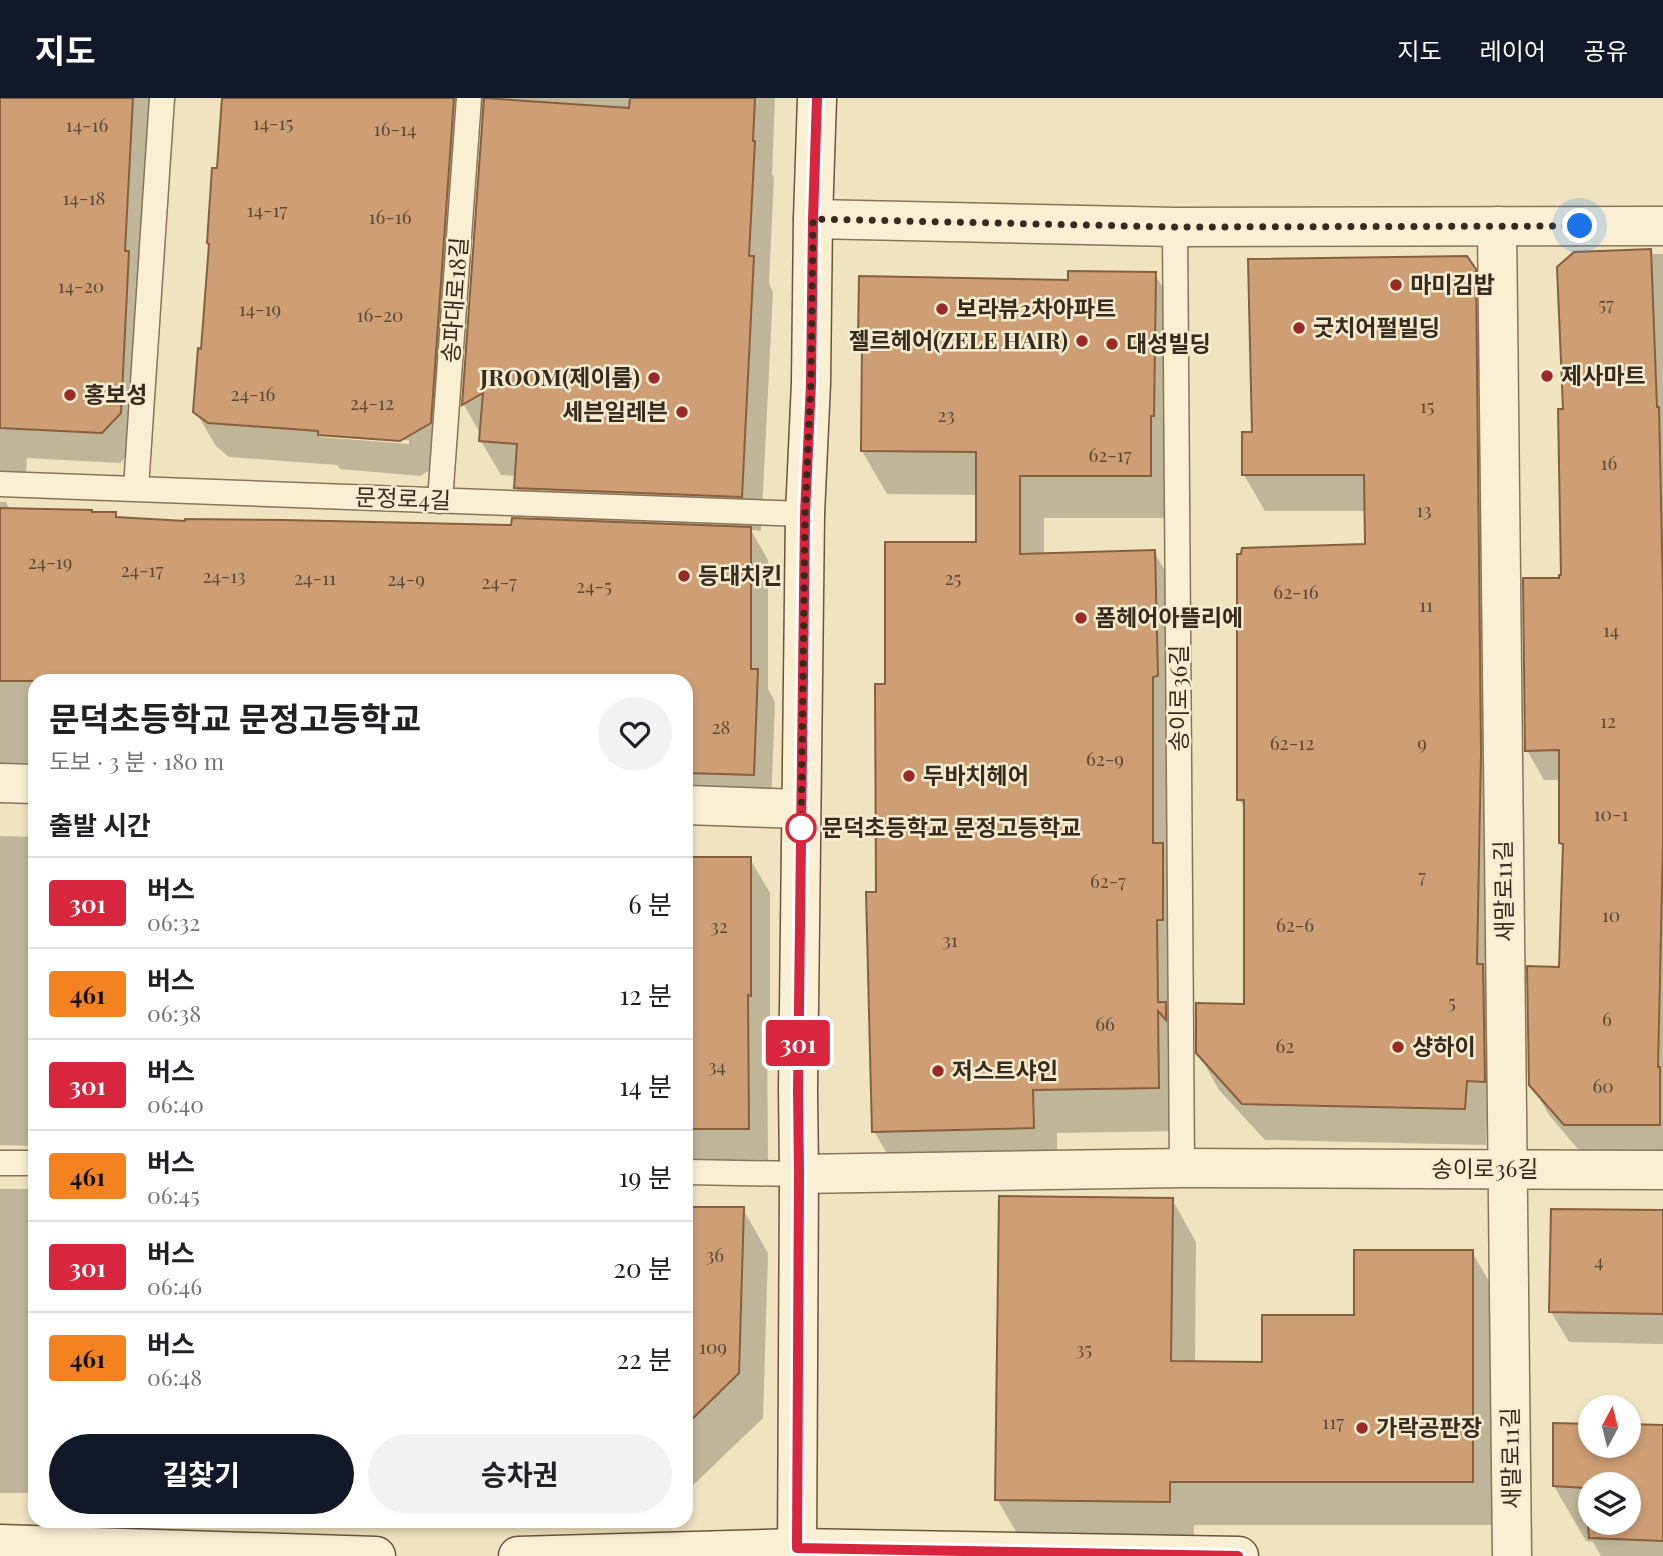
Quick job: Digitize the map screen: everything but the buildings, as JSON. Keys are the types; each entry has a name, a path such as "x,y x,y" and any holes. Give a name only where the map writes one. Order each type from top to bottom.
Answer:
{"street":[{"path":"797,1552 798,1090 805,514 811,383 817,98"},
{"path":"813,219 1175,227 1663,226"},
{"name":"새말로11길","path":"1497,226 1512,1556"},
{"path":"0,783 28,784"},
{"path":"693,805 801,808"},
{"name":"송이로36길","path":"799,1174 1182,1168 1663,1170"},
{"path":"0,1544 376,1556"},
{"path":"518,1556 797,1552 1239,1556"}],"lane":[{"path":"136,488 162,98"},
{"name":"송파대로18길","path":"440,501 469,98"},
{"name":"송이로36길","path":"1175,227 1182,1168"},
{"name":"문정로4길","path":"0,484 805,514"},
{"path":"0,1163 28,1163"},
{"path":"693,1172 799,1174"}],"bus line":[{"name":"301","path":"817,98 811,383 805,514 798,1090 797,1548 1238,1556"}],"place":[{"name":"마미김밥","path":"1396,285"},
{"name":"보라뷰2차아파트","path":"942,309"},
{"name":"굿치어펄빌딩","path":"1299,328"},
{"name":"젤르헤어(ZELE HAIR)","path":"1082,341"},
{"name":"대성빌딩","path":"1112,344"},
{"name":"제사마트","path":"1547,376"},
{"name":"JROOM(제이룸)","path":"654,378"},
{"name":"홍보성","path":"70,395"},
{"name":"세븐일레븐","path":"682,412"},
{"name":"등대치킨","path":"684,576"},
{"name":"폼헤어아뜰리에","path":"1081,618"},
{"name":"두바치헤어","path":"909,776"},
{"name":"문덕초등학교 문정고등학교","path":"801,828"},
{"name":"샹하이","path":"1398,1047"},
{"name":"저스트샤인","path":"938,1071"},
{"name":"가락공판장","path":"1362,1428"}],"route":[{"path":"801,828 801,834 805,514 811,383 813,219 1175,227 1580,226"}]}
